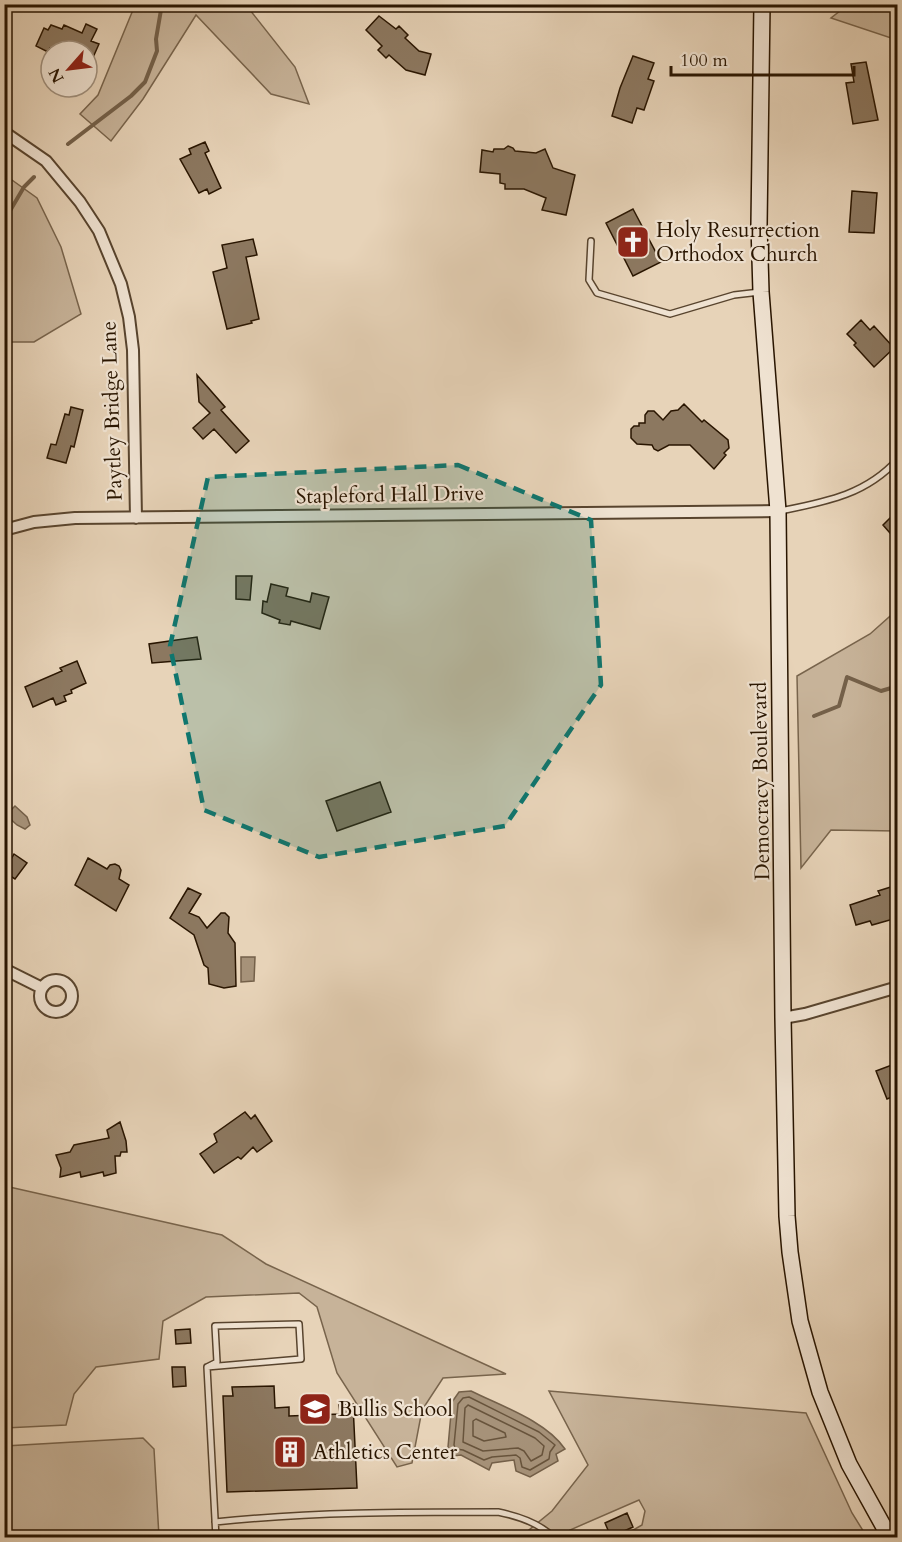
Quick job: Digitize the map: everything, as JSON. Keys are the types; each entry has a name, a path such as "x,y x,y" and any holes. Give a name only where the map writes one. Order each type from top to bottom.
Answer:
{"main road":[{"name":"Democracy Boulevard","path":"762,4 759,214 761,292 778,511 787,1216 800,1321 819,1392 861,1488 890,1538"}],"street":[{"name":"Paytley Bridge Lane","path":"4,132 46,161 75,195 99,231 121,284 129,317 133,350 136,518"},
{"name":"Stapleford Hall Drive","path":"4,530 50,520 778,511"},
{"path":"4,969 42,988"},
{"path":"783,1018 805,1014 897,987"}],"lane":[{"path":"591,241 589,280 597,293 670,314 734,295 761,292"},
{"path":"778,511 828,501 854,492 884,474 897,459"},
{"path":"299,1324 301,1359 207,1367 217,1362 215,1326 299,1324"},
{"path":"207,1367 216,1538"},
{"path":"215,1522 281,1515 498,1512 517,1515 546,1530 554,1538"}],"highlighted area":[{"path":"458,465 591,520 601,685 505,826 319,857 204,810 170,646 208,477"}],"shaded area":[{"path":"849,4 897,5 897,40 831,18"},
{"path":"135,5 246,5 295,67 309,104 271,94 196,15 143,99 111,141 80,114 94,99 99,99 99,93"},
{"path":"5,175 37,198 61,247 81,314 34,342 5,342"},
{"path":"897,610 898,696 894,700 898,711 897,831 831,830 801,868 797,676 870,634"},
{"path":"5,1186 222,1235 266,1264 506,1374 443,1378 422,1410 412,1463 397,1467 337,1373 317,1307 299,1293 206,1297 163,1321 159,1359 96,1367 74,1394 66,1425 5,1428"},
{"path":"549,1391 806,1413 852,1513 867,1537 621,1537 642,1525 645,1511 639,1500 570,1530 574,1537 344,1538 524,1534 552,1511 588,1465"},
{"path":"143,1438 154,1449 159,1537 5,1537 5,1446"}],"water":[{"path":"15,806 27,817 30,825 25,829 6,815"},
{"path":"241,957 255,957 254,981 241,982"},
{"path":"471,1391 522,1415 547,1430 565,1449 556,1454 558,1461 530,1477 516,1471 514,1460 492,1463 489,1470 461,1455 453,1456 448,1447 452,1402 459,1392"}],"building":[{"path":"379,16 396,29 399,26 408,35 405,38 419,51 431,54 425,75 406,70 389,55 386,58 378,50 382,46 366,30"},
{"path":"86,24 97,29 92,39 39,39 44,28 48,30 51,25 62,29 64,25 82,33"},
{"path":"633,56 654,63 648,79 654,81 644,110 637,108 632,123 612,116"},
{"path":"866,62 878,120 853,124 846,83 854,82 851,64"},
{"path":"205,142 209,151 205,153 221,188 209,194 207,189 199,193 180,159 191,154 189,149"},
{"path":"508,146 515,151 536,153 545,149 553,168 575,175 566,215 542,210 546,198 524,189 505,189 505,184 500,183 500,174 480,172 482,150 493,152 494,149 504,149"},
{"path":"852,191 877,193 874,233 849,232"},
{"name":"Holy Resurrection Orthodox Church","path":"633,209 661,262 633,276 606,223"},
{"path":"253,239 257,255 246,257 259,319 227,329 213,272 227,268 222,245"},
{"path":"861,320 870,330 874,326 894,348 874,367 847,334"},
{"path":"197,375 225,407 221,410 249,441 236,453 214,429 203,439 193,428 210,413 199,402"},
{"path":"684,404 702,422 704,420 728,440 729,448 724,453 726,455 714,469 690,445 669,445 658,451 652,445 637,444 631,438 631,429 639,426 639,423 645,423 645,415 648,411 654,411 663,420 671,411 678,410"},
{"path":"71,407 83,410 74,447 71,446 66,463 47,458 51,444 56,445 65,414 69,415"},
{"path":"897,511 897,541 883,525"},
{"path":"236,576 252,576 250,600 236,599"},
{"path":"271,584 288,588 286,596 310,602 312,593 329,597 320,629 291,621 290,625 279,623 280,620 262,613 263,601 267,602"},
{"path":"197,637 201,659 152,663 149,644"},
{"path":"77,661 86,683 64,696 66,701 56,705 53,698 33,707 25,687 62,671 60,668"},
{"path":"380,782 391,812 337,831 326,801"},
{"path":"14,854 27,863 15,879 4,872"},
{"path":"88,858 107,869 110,865 119,866 121,870 119,879 129,885 116,911 75,885"},
{"path":"894,886 895,890 897,889 897,918 872,925 870,921 856,925 850,905 880,895 878,891"},
{"path":"188,888 201,894 189,913 199,917 207,928 221,913 229,917 228,933 235,943 236,986 224,988 209,984 208,968 204,965 194,935 170,918"},
{"path":"897,1063 897,1095 887,1099 876,1071"},
{"path":"245,1112 251,1119 255,1115 272,1141 257,1152 253,1147 241,1159 238,1157 214,1173 200,1154 217,1142 214,1134"},
{"path":"120,1122 127,1152 121,1152 120,1156 115,1156 116,1173 104,1176 103,1172 81,1177 80,1172 60,1177 61,1168 56,1155 70,1152 74,1145 109,1138 107,1130"},
{"path":"190,1329 191,1343 176,1344 175,1330"},
{"path":"172,1367 185,1367 186,1386 173,1387"},
{"name":"Athletics Center","path":"274,1386 275,1408 289,1407 289,1416 340,1414 339,1405 353,1404 357,1488 227,1492 223,1396 233,1396 232,1387"},
{"path":"627,1513 633,1527 611,1537 605,1523"}],"waterway":[{"path":"68,144 131,96 145,82 157,51 156,39 162,4"},
{"path":"4,221 24,187 34,177"},
{"path":"814,716 839,706 847,677 881,691 898,686"}],"place":[{"name":"Holy Resurrection Orthodox Church","path":"633,242"},
{"name":"Bullis School","path":"315,1409"},
{"name":"Athletics Center","path":"290,1452"}]}
